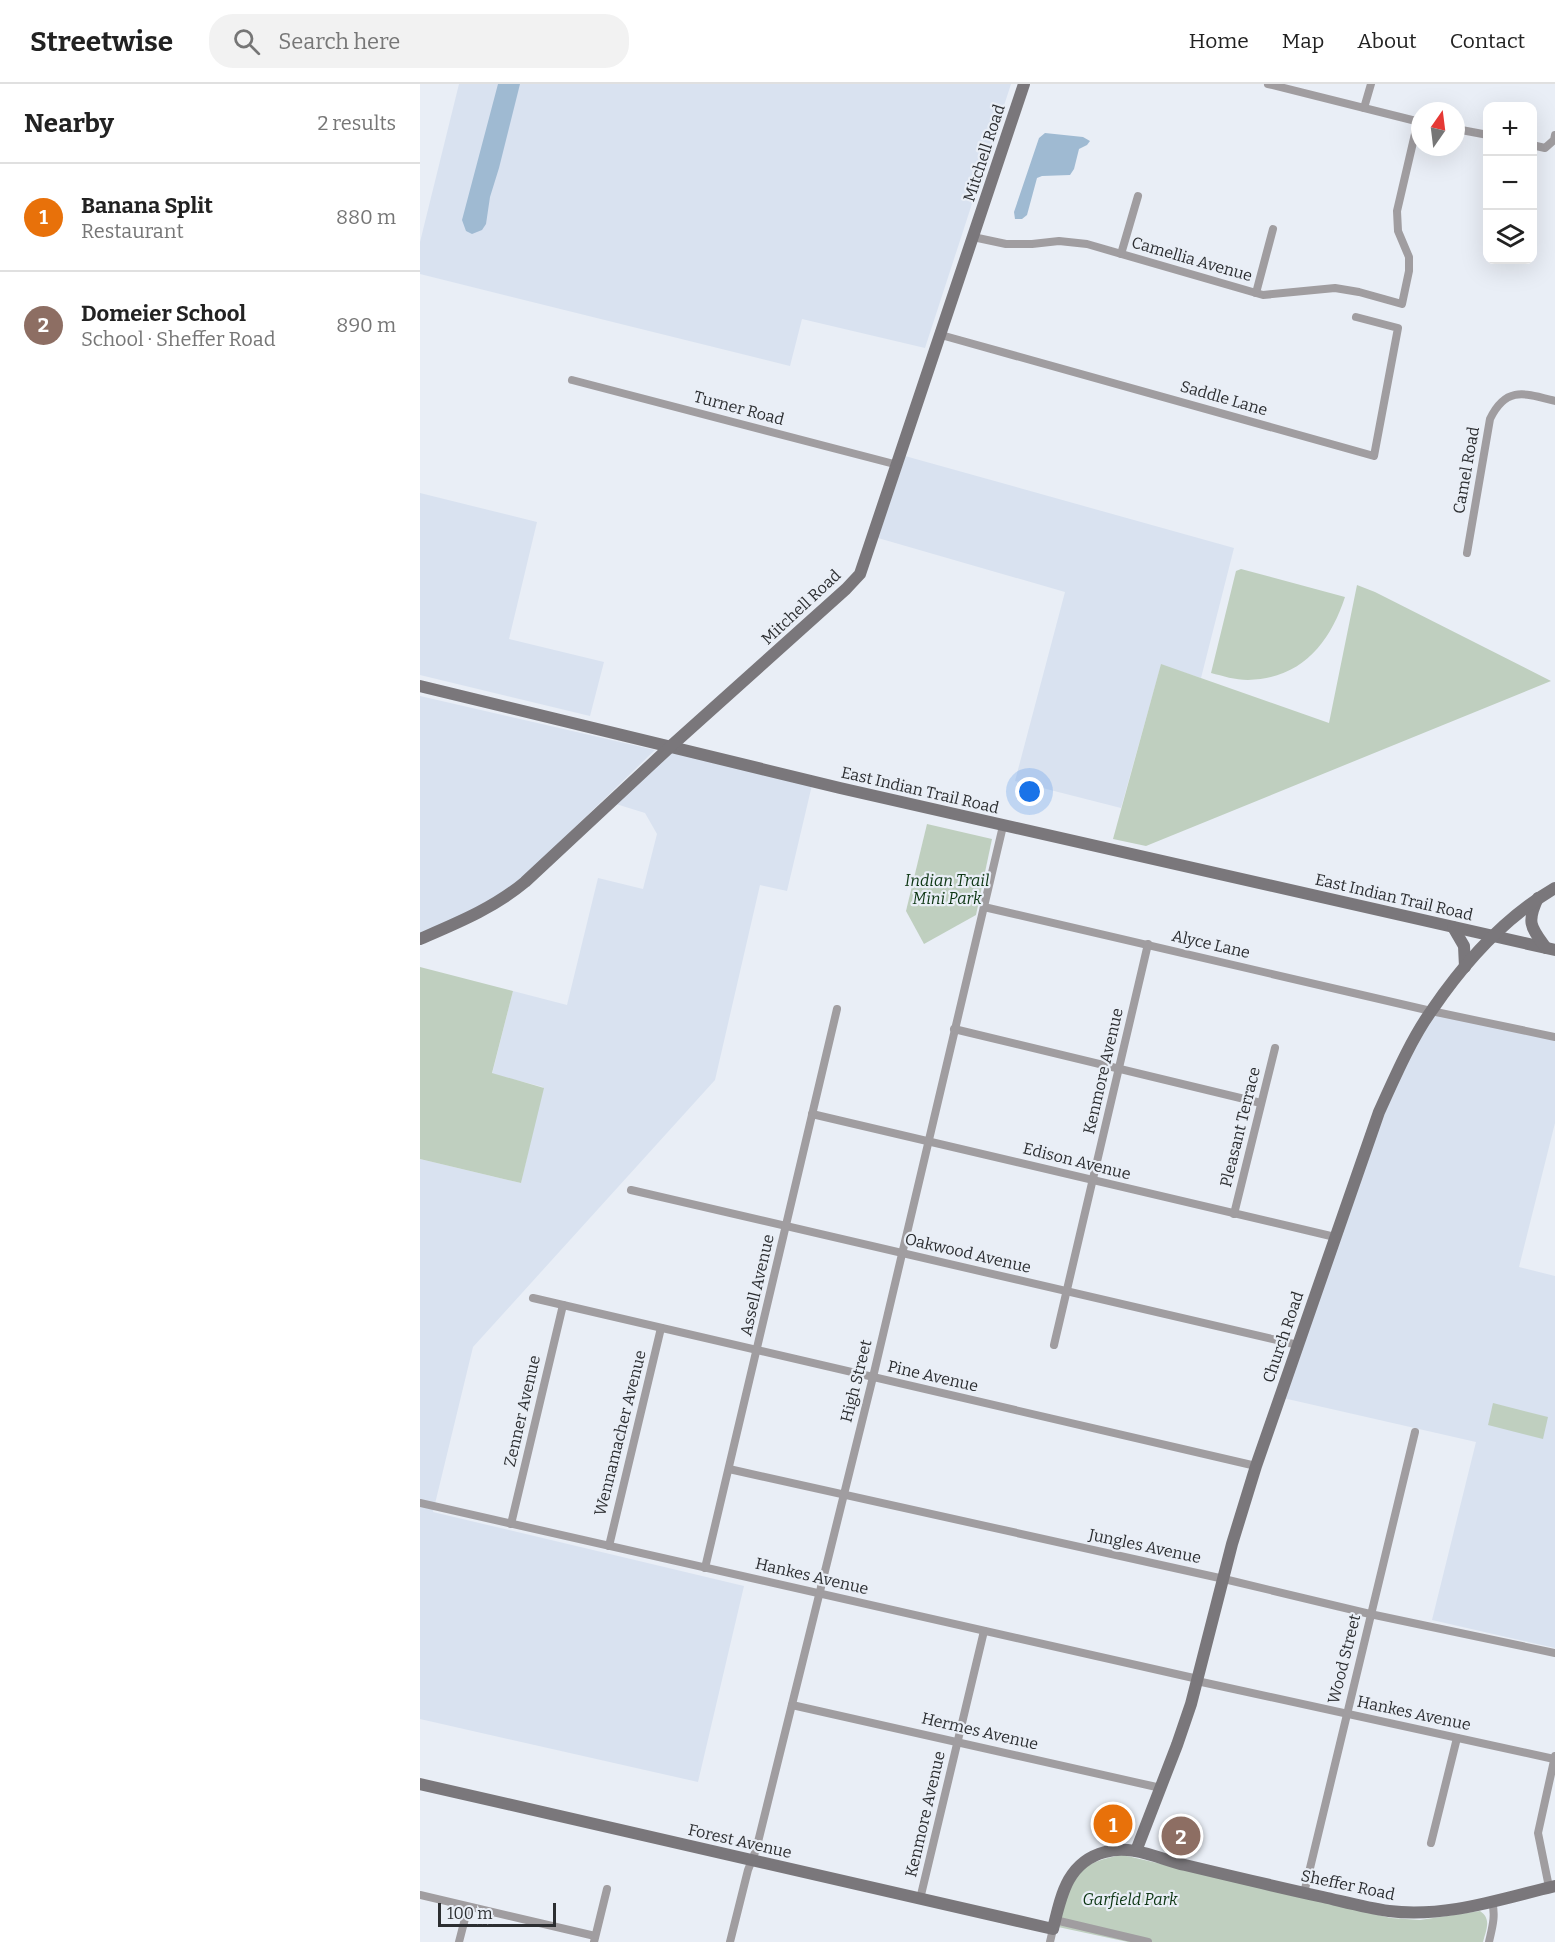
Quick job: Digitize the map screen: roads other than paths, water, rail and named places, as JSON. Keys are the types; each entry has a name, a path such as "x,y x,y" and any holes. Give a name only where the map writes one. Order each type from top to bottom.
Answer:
{"street":[{"name":"Mitchell Road","path":"420,939 459,922 511,894 860,574 1024,84"},
{"path":"1268,84 1411,119"},
{"path":"1364,108 1371,84"},
{"path":"1465,131 1483,134"},
{"path":"1537,146 1545,148 1554,140 1555,135"},
{"name":"Camellia Avenue","path":"973,237 1006,244 1071,241 1263,295 1335,288 1402,304 1408,283 1409,257 1398,231 1397,211 1411,154"},
{"path":"1121,254 1137,196"},
{"path":"1256,293 1273,229"},
{"name":"Saddle Lane","path":"941,335 1374,456 1398,328 1356,317"},
{"name":"Turner Road","path":"572,380 898,465"},
{"name":"Camel Road","path":"1467,553 1490,419 1495,408 1505,398 1517,394 1529,394 1555,401"},
{"name":"East Indian Trail Road","path":"420,686 1003,826 1550,949"},
{"name":"High Street","path":"730,1942 820,1594 1003,826"},
{"name":"Church Road","path":"1136,1851 1177,1745 1197,1680 1232,1544 1256,1466 1379,1112 1398,1071 1431,1011 1465,967 1493,936 1538,898 1555,888"},
{"path":"1538,898 1530,920 1532,928 1550,949"},
{"name":"Alyce Lane","path":"984,907 1431,1011 1555,1037"},
{"path":"1453,927 1464,946 1465,967"},
{"name":"Kenmore Avenue","path":"1054,1345 1148,944"},
{"name":"Assell Avenue","path":"705,1568 837,1009"},
{"path":"954,1029 1261,1103"},
{"name":"Pleasant Terrace","path":"1234,1214 1275,1048"},
{"name":"Edison Avenue","path":"812,1114 1335,1236"},
{"name":"Oakwood Avenue","path":"631,1190 1298,1345"},
{"name":"Pine Avenue","path":"533,1298 1256,1466"},
{"name":"Zenner Avenue","path":"511,1524 563,1305"},
{"name":"Wennamacher Avenue","path":"609,1546 661,1328"},
{"name":"Wood Street","path":"1304,1893 1414,1432"},
{"name":"Jungles Avenue","path":"729,1469 1224,1579 1370,1614 1555,1653"},
{"name":"Hankes Avenue","path":"420,1503 1346,1714 1555,1758"},
{"name":"Kenmore Avenue","path":"920,1899 984,1630"},
{"name":"Hermes Avenue","path":"792,1705 1161,1788"},
{"path":"1431,1843 1457,1738"},
{"path":"1552,1887 1538,1833 1555,1758"},
{"name":"Forest Avenue","path":"420,1784 1053,1931 1148,1942"},
{"name":"Sheffer Road","path":"1053,1931 1065,1885 1082,1863 1106,1851 1136,1851 1304,1893 1401,1912 1445,1911 1552,1887"},
{"path":"420,1895 594,1939 607,1889"},
{"path":"1489,1942 1495,1912 1492,1902"},
{"path":"459,1942 468,1907"}],"water":[{"path":"498,84 520,84 490,197 486,224 482,230 472,234 466,231 462,220"},
{"path":"1045,133 1083,137 1090,141 1079,149 1074,169 1070,175 1037,178 1027,215 1022,219 1015,219 1014,212 1039,138"}],"place":[{"name":"Banana Split","path":"1113,1824"},
{"name":"Domeier School","path":"1181,1836"}],"park label":[{"name":"Indian Trail Mini Park","path":"947,889"},
{"name":"Garfield Park","path":"1130,1899"}]}
